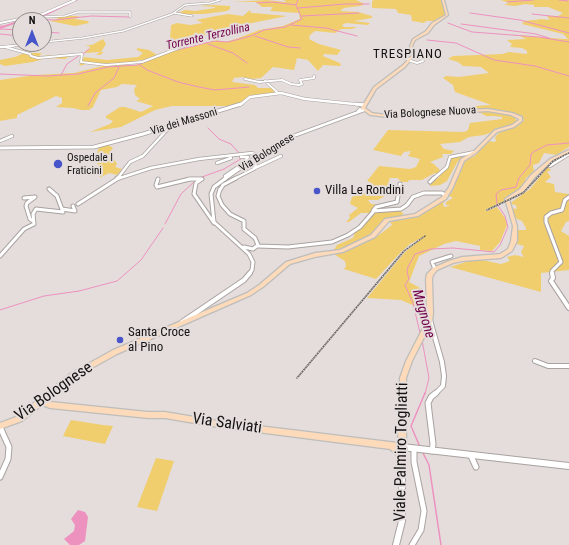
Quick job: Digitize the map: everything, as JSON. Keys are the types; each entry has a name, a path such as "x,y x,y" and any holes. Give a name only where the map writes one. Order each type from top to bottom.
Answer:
{"main road":[{"path":"361,109 378,86 404,66 409,60 414,53 411,46 413,41 447,15 443,0"},
{"name":"Via Bolognese Nuova","path":"361,109 374,115 391,116 482,110 500,112 520,117 522,120 515,125 496,131 475,152 460,162 446,196"},
{"path":"430,318 429,277 435,269 457,260 501,256 510,250 514,241 515,226 507,198 524,188 532,176 551,160 569,151"},
{"path":"176,326 257,290 288,263 307,256 340,251 373,236 387,220 416,215 446,196"},
{"name":"Viale Palmiro Togliatti","path":"402,447 403,384 406,369 430,318"},
{"name":"Via Bolognese","path":"0,426 19,419 72,376 115,352 176,326"},
{"name":"Via Salviati","path":"43,399 51,405 148,415 170,415 218,424 402,447"},
{"path":"389,446 398,450 402,459"}],"street":[{"path":"50,12 75,0"},
{"path":"52,41 83,38 143,26 157,19 173,14 185,5 210,3 220,0"},
{"path":"52,17 65,16 78,12 130,12 130,17"},
{"path":"173,14 192,16"},
{"path":"0,23 12,20"},
{"path":"5,47 30,54 31,56 38,58 82,54 82,62 84,63 106,65 138,63 196,41"},
{"path":"0,47 12,46"},
{"path":"404,56 404,58 417,63 423,61"},
{"path":"245,79 259,82 282,80 291,84 299,85 302,84 300,80 314,78 314,76"},
{"path":"265,81 278,93"},
{"name":"Via dei Massoni","path":"0,148 94,147 173,126 240,105 250,97 278,93 361,109"},
{"name":"Via Bolognese","path":"215,223 211,194 214,187 258,156 292,136 361,109"},
{"path":"117,179 130,162 143,156 166,131 173,126"},
{"path":"0,141 12,136"},
{"path":"430,182 447,167 450,157 475,152"},
{"path":"78,204 117,179 151,168 199,159 252,153 258,156 255,168"},
{"path":"550,166 569,154"},
{"path":"225,184 281,156"},
{"name":"Via Bolognese","path":"216,163 225,161 227,158 248,157 244,163 225,176 225,179"},
{"path":"220,190 231,177"},
{"name":"Via Bolognese","path":"158,179 156,185 157,187 190,179 201,178 196,182 194,194 215,223 230,238 243,247 253,262 251,273 247,278 176,326"},
{"path":"220,183 218,196 222,205 230,214 244,221 244,229 255,238 258,246"},
{"path":"243,247 253,249 258,246 288,247 332,242 348,235 360,227 376,207 397,202 399,199 400,184"},
{"path":"0,256 24,229 34,224 33,214 36,209 41,208 61,213 63,211 57,196 49,189"},
{"path":"374,211 401,209 407,205 413,197 424,193 442,193 446,196"},
{"path":"24,198 34,197 27,204 30,219 33,221"},
{"path":"569,197 565,200 562,210 551,213 546,217 546,222 561,262 552,270 553,278 551,281 569,308"},
{"path":"62,209 75,211 73,206"},
{"path":"435,269 432,262 451,256"},
{"path":"213,300 220,306"},
{"path":"430,318 436,347 444,368 445,381 441,389 431,396 428,403 433,444 431,451"},
{"path":"535,362 548,366 569,366"},
{"path":"0,426 9,447 8,459 0,477"},
{"path":"402,447 569,466"},
{"name":"Viale Palmiro Togliatti","path":"396,545 402,521 402,447"},
{"path":"412,545 421,530 424,511 414,462 415,449"},
{"path":"471,456 476,468"}],"shaded area":[{"path":"267,0 286,2 284,0 356,0 365,4 344,8 340,11 358,12 372,16 372,18 354,21 370,23 368,25 346,23 342,25 344,27 357,27 352,29 341,29 335,33 315,31 310,35 309,39 319,44 341,50 337,55 324,54 323,56 340,63 341,66 323,65 318,71 308,60 297,58 294,70 273,67 261,78 234,78 232,82 255,85 258,88 272,88 277,93 247,97 237,106 172,106 155,110 121,127 90,132 110,124 113,121 106,118 106,116 120,107 141,112 153,106 136,101 140,99 135,95 134,89 137,85 122,84 117,87 101,90 93,107 89,110 56,107 62,103 62,98 56,96 17,115 17,118 0,121 0,80 35,75 74,73 107,65 136,65 144,62 141,60 121,64 90,63 79,66 84,57 107,60 138,57 143,53 137,50 137,48 149,50 157,55 166,51 191,47 216,40 225,42 259,30 283,26 300,19 299,13 270,11 273,7 262,7 256,2 233,2"},
{"path":"374,0 442,0 446,14 442,18 438,18 436,21 426,21 424,23 412,21 411,15 398,13 396,9 372,8 372,1"},
{"path":"501,0 569,0 569,147 556,155 544,153 539,163 533,165 534,171 526,178 522,189 506,197 504,201 485,210 487,211 497,207 505,218 507,225 500,242 492,251 480,250 480,246 456,241 444,244 419,256 409,282 422,289 422,309 401,300 367,298 405,252 425,236 410,244 376,279 344,269 346,266 345,261 335,255 375,238 392,225 390,222 392,221 417,217 443,200 445,201 443,204 444,207 450,206 446,205 446,202 453,198 449,196 453,190 463,161 475,156 488,141 496,141 495,137 500,132 518,126 524,120 513,113 500,110 477,109 474,106 491,105 455,92 453,85 443,78 446,76 459,77 489,73 481,67 463,66 458,62 448,59 453,56 502,54 509,52 527,54 527,51 522,48 510,47 512,44 507,40 526,39 520,36 513,36 516,35 568,39 563,34 522,24 524,22 522,21 541,19 550,20 547,16 558,16 563,13 548,7 534,7 534,5 504,5 509,3"},
{"path":"199,6 230,6 230,9 227,11 204,14 176,14 185,10 195,11 215,8"},
{"path":"250,10 251,13 287,16 237,26 222,32 189,38 187,42 179,45 170,39 171,25 177,23 190,25 203,23 196,20 228,14 243,16"},
{"path":"55,16 78,16 79,17 74,19 88,21 89,23 75,26 52,21 58,19"},
{"path":"103,39 106,44 101,52 104,52 100,55 96,55 100,52 84,53 90,48 89,46 85,45 92,45"},
{"path":"24,53 42,53 39,56 74,54 65,59 46,58 33,62 5,66 0,64 0,60 15,57"},
{"path":"477,111 496,112 510,115 517,121 512,125 484,135 469,137 460,142 440,144 444,149 454,151 451,154 442,154 443,157 430,162 440,170 445,170 449,167 450,157 471,152 458,161 447,181 440,185 430,186 430,184 440,176 435,173 422,180 409,180 408,182 402,182 397,178 390,178 387,186 398,187 397,197 388,194 378,200 368,200 371,204 383,205 373,207 370,213 361,213 349,222 346,222 350,218 349,215 358,208 350,204 352,197 374,190 375,188 372,183 367,181 379,166 410,169 416,167 420,159 408,156 411,151 404,152 401,156 373,150 388,130 464,132 468,130 470,123 502,119 502,117 486,116"},
{"path":"107,144 113,148 110,152 117,164 115,167 122,169 117,175 109,173 101,177 97,175 88,176 87,175 89,173 99,167 96,159 99,146"},
{"path":"548,167 551,170 547,172 551,177 545,182 554,184 555,192 569,194 569,221 566,222 561,231 569,236 569,270 541,273 541,292 450,267 472,260 482,260 501,264 510,261 507,257 515,255 524,257 521,252 524,246 517,244 518,230 526,230 526,228 522,221 515,218 510,208 517,209 516,205 509,204 530,189"},
{"path":"401,210 404,216 386,219 373,234 347,246 334,250 337,245 353,238 355,232 376,212"},
{"path":"71,420 113,426 105,444 63,436"},
{"path":"156,458 174,461 157,511 137,507"},
{"path":"78,510 85,512 88,517 85,541 79,545 70,545 64,539 74,531 75,525 71,519"}],"waterway":[{"path":"52,12 77,0"},
{"name":"Torrente Terzollina","path":"296,5 298,0"},
{"path":"507,2 533,0"},
{"path":"559,0 568,1"},
{"path":"257,3 273,2 296,5"},
{"path":"298,8 345,4 369,4"},
{"name":"Torrente Terzollina","path":"177,50 214,41 228,42 251,36 264,30 285,27 302,19 296,5"},
{"path":"302,16 359,13"},
{"path":"470,13 520,20 569,33"},
{"path":"532,14 569,18"},
{"path":"52,20 91,16 129,17"},
{"path":"448,23 472,32 539,37 569,42"},
{"path":"0,28 12,24"},
{"path":"461,24 536,34 549,38"},
{"path":"291,25 326,28 357,36"},
{"path":"0,29 12,30"},
{"path":"52,33 59,33"},
{"path":"0,34 12,35"},
{"path":"255,36 288,47 300,48"},
{"path":"427,40 456,43 494,60 535,66 569,76"},
{"path":"208,44 233,53 247,63"},
{"path":"83,54 89,49"},
{"path":"61,75 67,64 80,55"},
{"name":"Torrente Terzollina","path":"0,74 47,76 78,74 108,67 138,65 149,60"},
{"path":"140,65 147,70 178,82 199,87 215,90 249,87"},
{"path":"88,106 95,93 114,78 119,67"},
{"path":"208,128 219,139 231,144 239,153"},
{"name":"Mugnone","path":"420,333 413,303 405,285 409,279 407,272 408,267 415,254 431,249 453,248 494,252 500,245 508,227 505,216 497,204 496,194 501,190 516,187 519,178 530,165 531,154 535,151 547,145 569,143"},
{"path":"202,177 224,169 244,157"},
{"path":"165,224 181,194 196,180"},
{"path":"0,310 44,296 79,291 117,281 141,260 163,228"},
{"name":"Mugnone","path":"422,340 429,378 425,394"},
{"name":"Mugnone","path":"420,447 411,426 425,393"},
{"name":"Mugnone","path":"423,453 429,465 441,545"}],"railway":[{"path":"487,210 523,193 553,161 569,153"},
{"path":"297,378 404,251 425,236"}],"place":[{"name":"Ospedale I Fraticini","path":"58,164"},
{"name":"Villa Le Rondini","path":"317,191"},
{"name":"Santa Croce al Pino","path":"120,340"}],"district":[{"name":"TRESPIANO","path":"408,55"}]}
